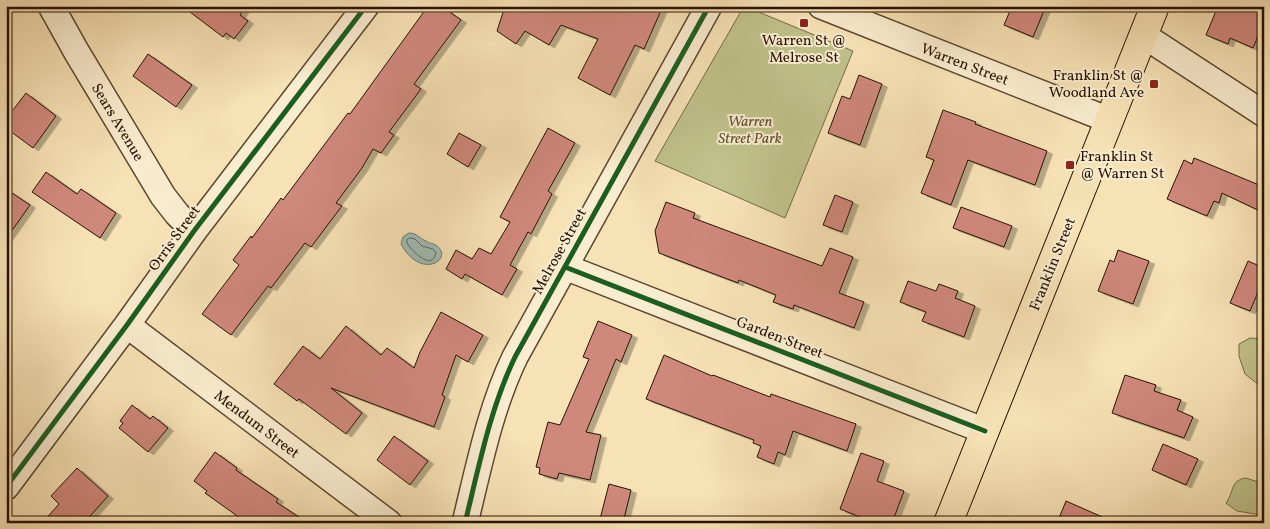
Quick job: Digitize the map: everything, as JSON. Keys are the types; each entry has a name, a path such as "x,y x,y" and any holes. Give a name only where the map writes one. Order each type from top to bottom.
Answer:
{"main road":[{"name":"Franklin Street","path":"948,523 1155,6"}],"street":[{"name":"Sears Avenue","path":"51,6 163,196 194,231"},
{"name":"Orris Street","path":"6,487 127,325 194,231 366,6"},
{"name":"Melrose Street","path":"465,523 491,418 515,356 709,6"},
{"name":"Warren Street","path":"821,6 1109,120"},
{"path":"1143,35 1264,114"},
{"name":"Garden Street","path":"565,267 985,431"},
{"name":"Mendum Street","path":"127,325 388,523"}],"green space":[{"name":"Warren Street Park","path":"744,6 853,51 785,218 655,161"},
{"path":"1250,338 1264,339 1264,397 1259,385 1245,374 1239,356 1239,344"},
{"path":"1246,478 1264,484 1264,518 1255,514 1237,511 1226,503 1237,481"}],"water":[{"path":"409,233 437,246 441,251 438,261 433,264 426,264 417,262 409,255 401,244 403,237"}],"building":[{"path":"182,6 246,6 240,15 248,21 234,39 226,33 223,37"},
{"path":"428,6 441,6 461,20 414,84 421,89 389,132 394,135 381,153 373,149 362,168 336,203 342,206 311,247 305,243 271,288 268,286 231,335 202,314 239,265 233,260 251,236 252,238 281,198 283,200 348,113 350,114"},
{"path":"505,6 663,6 644,49 635,45 610,95 578,78 598,39 561,25 549,45 525,31 516,44 497,31"},
{"path":"1012,6 1046,6 1033,37 1004,25"},
{"path":"1218,6 1249,6 1264,12 1264,22 1253,48 1230,38 1228,44 1206,35"},
{"path":"148,54 192,85 176,107 133,76"},
{"path":"859,75 882,84 860,145 828,133 842,96 850,99"},
{"path":"26,93 56,116 33,148 6,128 6,119"},
{"path":"943,110 1047,151 1035,185 968,160 951,205 921,193 934,160 926,157"},
{"path":"548,128 575,143 548,191 552,194 531,234 528,232 510,265 517,269 502,295 465,274 462,279 446,269 456,250 472,259 479,248 491,254 510,222 500,217"},
{"path":"459,133 481,145 468,167 447,154"},
{"path":"1194,158 1264,187 1264,213 1222,193 1219,203 1214,201 1207,216 1167,199 1184,160 1192,164"},
{"path":"46,172 77,194 81,189 116,213 100,238 32,192"},
{"path":"6,189 30,205 6,239"},
{"path":"835,195 853,202 842,232 823,225"},
{"path":"666,202 695,213 693,218 822,266 830,248 853,257 839,293 864,302 854,328 794,305 793,309 773,302 776,295 739,280 738,283 659,253 655,231"},
{"path":"961,207 1012,226 1004,247 953,228"},
{"path":"1118,250 1149,261 1133,304 1098,291 1110,260 1114,262"},
{"path":"1248,261 1264,268 1264,278 1250,311 1230,303"},
{"path":"908,281 936,291 939,284 958,291 955,298 975,306 964,337 922,321 926,312 900,302"},
{"path":"441,312 483,335 468,362 456,355 442,395 445,397 434,427 331,388 362,413 346,434 299,399 297,401 274,384 303,346 320,359 346,326 381,355 387,348 414,368 420,352"},
{"path":"598,321 632,335 621,362 616,359 586,432 601,435 590,480 559,473 557,479 539,474 540,468 536,467 548,422 560,425 589,359 583,357"},
{"path":"664,355 712,376 770,397 771,394 856,424 847,451 793,431 785,455 778,452 774,464 757,457 761,446 753,443 754,440 646,399"},
{"path":"1125,375 1156,385 1154,391 1181,400 1177,410 1193,417 1184,438 1112,413"},
{"path":"132,405 150,419 153,416 168,428 148,452 119,428 123,423 120,421"},
{"path":"394,436 428,461 410,485 377,460"},
{"path":"1163,444 1198,459 1186,485 1152,470"},
{"path":"215,452 237,468 236,470 278,499 276,502 308,523 247,523 205,493 207,491 194,481"},
{"path":"861,453 884,461 877,481 904,491 892,523 875,523 840,509"},
{"path":"77,468 108,496 84,523 42,523 59,504 51,496"},
{"path":"609,484 631,490 623,523 599,523"},
{"path":"1066,501 1116,523 1057,523"}],"cycle path":[{"path":"6,487 127,325 194,231 366,6"},
{"path":"465,523 492,417 515,357 709,6"},
{"path":"565,267 985,431"}],"place":[{"name":"Warren St @ Melrose St","path":"804,23"},
{"name":"Franklin St @ Woodland Ave","path":"1154,84"},
{"name":"Franklin St @ Warren St","path":"1070,165"}]}
